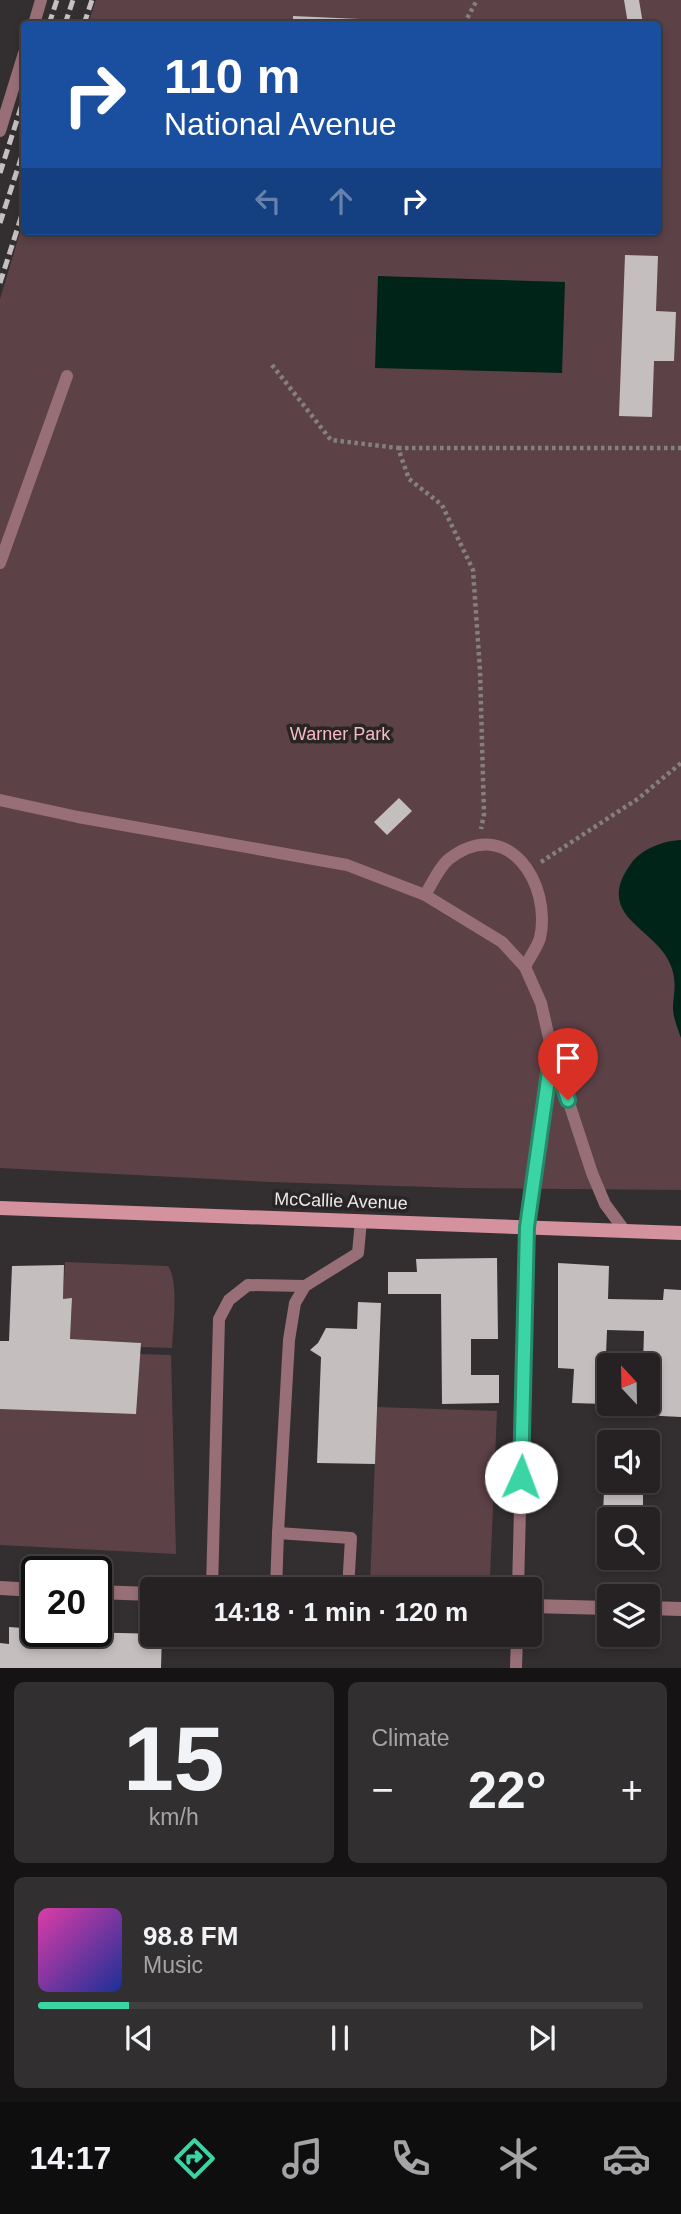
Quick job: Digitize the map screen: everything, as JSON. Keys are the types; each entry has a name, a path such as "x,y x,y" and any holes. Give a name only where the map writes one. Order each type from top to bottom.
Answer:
{"main road":[{"name":"McCallie Avenue","path":"0,1208 681,1233"}],"street":[{"path":"0,1588 21,1589"},
{"path":"112,1593 140,1594"},
{"path":"542,1606 597,1608"},
{"path":"660,1608 681,1609"}],"lane":[{"path":"35,21 41,0"},
{"path":"0,131 21,64"},
{"path":"0,562 66,376"},
{"path":"0,800 78,817 347,865 425,895 502,942 525,967 541,1003 552,1051 597,1183 605,1204 625,1231"},
{"path":"425,895 447,860 479,843 500,846 516,856 528,870 542,906 539,940 525,967"},
{"path":"518,1577 527,1227 552,1051"},
{"path":"276,1577 289,1340 295,1303 305,1286 358,1253 361,1221"},
{"path":"212,1577 219,1319 229,1300 248,1285 305,1286"},
{"path":"278,1533 351,1538 349,1577"},
{"path":"516,1668 517,1647"}],"path":[{"path":"466,21 477,0"},
{"path":"272,365 331,440 398,448 681,448"},
{"path":"398,448 409,479 442,505 473,570 480,670 484,814 479,843"},
{"path":"528,870 639,798 681,763"}],"green space":[{"name":"Warner Park","path":"96,0 681,0 681,1190 462,1188 270,1182 0,1168 0,299 21,229 21,235 661,235 661,21 89,21"},
{"path":"65,1262 168,1266 174,1293 172,1348 141,1347 140,1343 70,1339 72,1299 63,1299"},
{"path":"140,1354 171,1355 176,1554 0,1545 0,1409"},
{"path":"377,1407 497,1411 490,1577 370,1577"}],"shaded area":[{"path":"378,276 565,282 562,373 375,368"},
{"path":"681,840 681,1038 673,1011 675,982 671,966 664,953 623,910 619,898 621,883 630,865 640,854 652,847"}],"building":[{"path":"624,0 639,0 642,21 628,21"},
{"path":"293,16 360,19 360,21 293,21"},
{"path":"625,255 658,256 656,311 676,312 674,361 654,361 652,417 619,416"},
{"path":"399,798 412,811 387,835 374,822"},
{"path":"497,1258 498,1339 471,1339 471,1375 499,1375 499,1403 442,1404 441,1294 388,1294 388,1272 417,1272 416,1259"},
{"path":"558,1263 609,1266 608,1299 663,1300 664,1289 681,1290 681,1417 660,1416 660,1353 643,1353 644,1331 607,1330 606,1353 597,1353 597,1404 572,1403 574,1369 558,1368"},
{"path":"64,1265 63,1299 72,1298 70,1339 141,1343 136,1414 0,1409 0,1341 9,1341 12,1266"},
{"path":"358,1302 381,1303 375,1464 317,1463 321,1357 310,1350 318,1343 326,1328 357,1329"},
{"path":"604,1493 643,1493 643,1507 603,1507"},
{"path":"9,1627 21,1628 21,1647 112,1647 112,1633 140,1633 140,1647 162,1647 161,1668 0,1668 0,1643 9,1644"}],"railway":[{"path":"50,21 57,0"},
{"path":"66,21 73,0"},
{"path":"85,21 92,0"},
{"path":"0,173 21,107"},
{"path":"0,223 21,158"},
{"path":"0,283 21,217"}],"route":[{"path":"521,1477 527,1227 552,1051 568,1100"}]}
